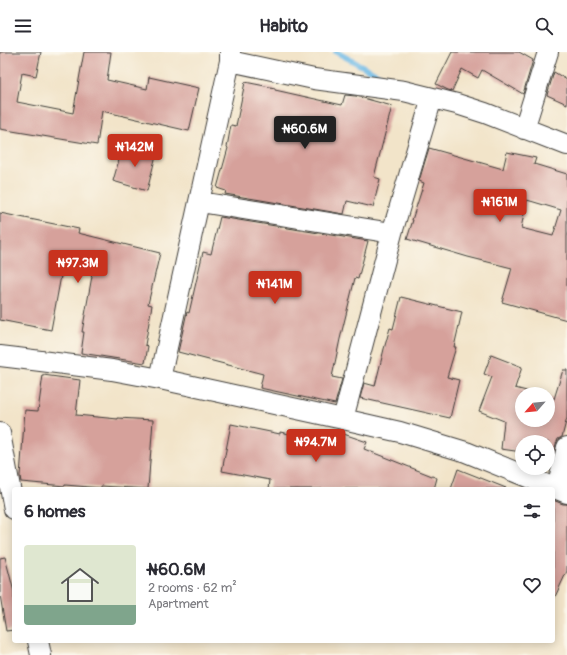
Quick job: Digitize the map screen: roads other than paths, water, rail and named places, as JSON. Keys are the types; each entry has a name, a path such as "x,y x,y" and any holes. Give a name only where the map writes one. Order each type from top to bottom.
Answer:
{"street":[{"path":"524,129 548,52"},
{"path":"160,379 200,202 230,56 314,79 404,91 464,106 567,145"},
{"path":"343,419 392,233 432,98"},
{"path":"200,202 392,233"},
{"path":"0,356 112,370 160,379 400,432 466,452 552,487"},
{"path":"0,433 12,498"},
{"path":"562,491 567,447"},
{"path":"38,643 41,655"}],"waterway":[{"path":"336,52 379,75"}]}
